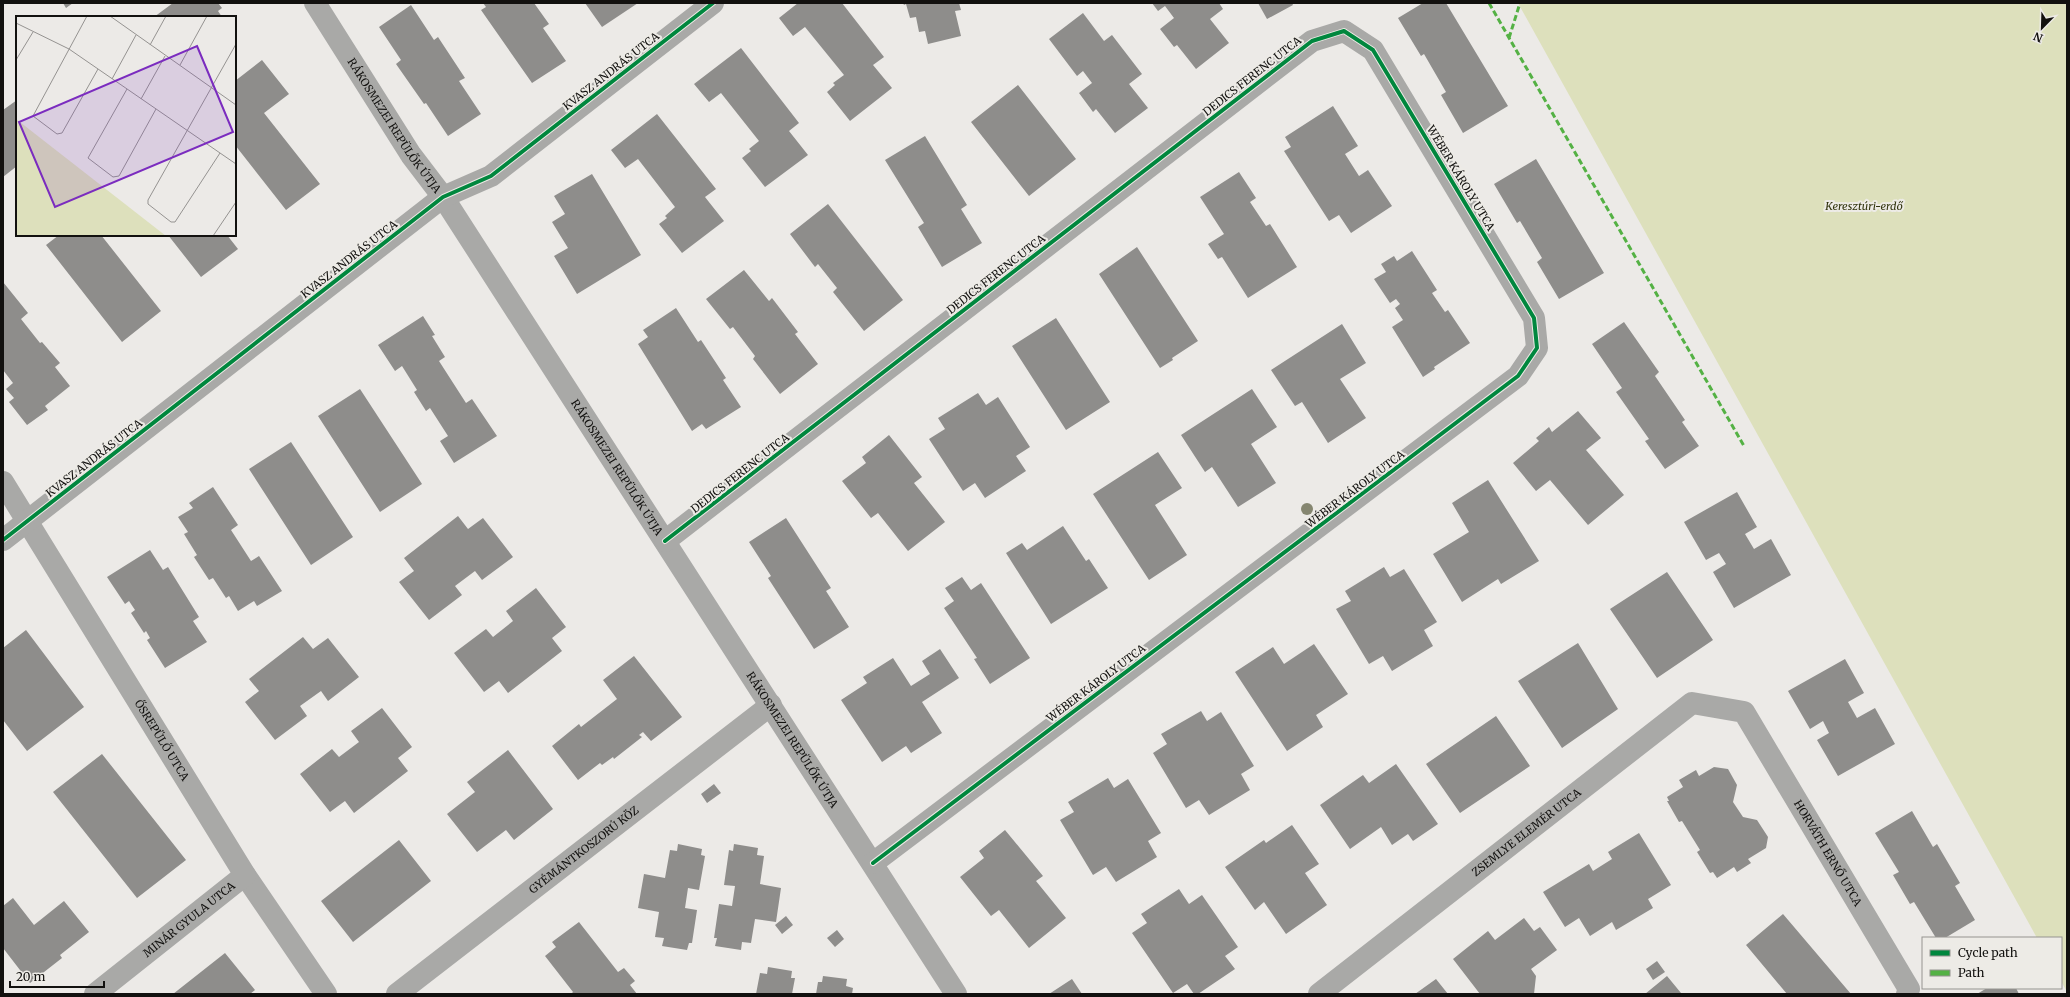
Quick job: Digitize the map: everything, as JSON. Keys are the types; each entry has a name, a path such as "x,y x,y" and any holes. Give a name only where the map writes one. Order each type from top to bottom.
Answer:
{"street":[{"name":"RÁKOSMEZEI REPÜLŐK ÚTJA","path":"315,3 411,155 443,197 956,994"},
{"name":"KVASZ ANDRÁS UTCA","path":"3,540 443,197 491,176 713,3"},
{"name":"DEDICS FERENC UTCA","path":"665,542 1312,40 1344,31"},
{"name":"WÉBER KÁROLY UTCA","path":"873,863 1518,376 1537,348 1534,318 1373,50 1344,31"},
{"name":"ŐSREPÜLŐ UTCA","path":"3,482 245,875 326,994"},
{"name":"ZSEMLYE ELEMÉR UTCA","path":"1319,994 1692,703 1744,712"},
{"name":"GYÉMÁNTKOSZORÚ KÖZ","path":"397,994 771,705"},
{"name":"HORVÁTH ERNŐ UTCA","path":"1744,712 1909,989 1907,994"},
{"name":"MINÁR GYULA UTCA","path":"95,994 245,875"}],"green space":[{"name":"Keresztúri-erdő","path":"1518,3 2067,3 2067,992 2062,983 2062,937 2036,937"}],"building":[{"path":"63,3 73,3 66,8"},
{"path":"173,3 218,3 222,8 218,11 221,16 155,16"},
{"path":"483,3 534,3 549,24 543,28 566,61 532,83 481,10 486,7"},
{"path":"585,3 638,3 602,27"},
{"path":"798,3 842,3 884,57 873,65 892,88 850,121 827,92 835,85 833,83 844,75 805,27 793,36 779,18"},
{"path":"903,3 959,3 961,10 955,11 961,36 928,44 925,31 919,32 916,17 910,18 906,4 904,5"},
{"path":"1152,3 1219,3 1223,9 1210,19 1229,43 1196,69 1177,45 1174,47 1160,29 1174,18 1165,6 1158,11"},
{"path":"1258,3 1292,3 1293,5 1267,19"},
{"path":"1423,3 1446,3 1508,106 1463,133 1441,95 1446,92 1424,54 1421,56 1398,18"},
{"path":"411,5 434,40 438,37 465,78 459,81 481,114 448,136 426,103 424,104 396,64 401,60 379,27"},
{"path":"1083,13 1104,41 1112,35 1142,74 1129,84 1148,108 1115,133 1096,109 1093,112 1079,93 1092,83 1083,71 1077,76 1049,39"},
{"path":"741,48 799,123 789,131 808,155 765,187 742,158 751,151 749,149 759,141 721,93 709,102 694,84"},
{"path":"262,60 289,94 264,113 320,184 286,210 236,146 236,80"},
{"path":"1018,85 1076,159 1029,196 971,122"},
{"path":"16,101 16,167 3,177 3,110"},
{"path":"1333,106 1358,146 1345,154 1359,176 1368,170 1392,206 1351,233 1339,215 1329,221 1284,151 1291,147 1285,137"},
{"path":"657,114 716,189 705,197 724,221 682,253 659,224 667,218 665,216 675,207 638,159 625,168 611,150"},
{"path":"925,136 967,205 961,209 982,243 942,267 918,227 924,223 885,160"},
{"path":"1536,159 1604,273 1559,299 1537,262 1542,258 1520,221 1517,223 1494,184"},
{"path":"1239,172 1256,198 1250,202 1266,226 1270,224 1297,267 1248,298 1222,257 1218,259 1208,244 1224,234 1200,197"},
{"path":"592,174 641,255 577,294 554,256 568,248 552,222 565,214 554,196"},
{"path":"828,204 903,300 864,331 833,292 837,288 818,264 815,267 790,234"},
{"path":"58,236 102,236 161,311 122,342 46,245"},
{"path":"169,236 228,236 238,249 201,277"},
{"path":"1137,247 1198,341 1172,358 1173,360 1160,368 1099,274"},
{"path":"1412,251 1437,290 1432,293 1445,312 1448,310 1470,343 1434,367 1435,369 1423,377 1392,327 1403,320 1395,308 1400,304 1396,299 1390,303 1374,279 1386,272 1381,264 1394,256 1397,261"},
{"path":"744,270 769,301 772,298 798,332 795,334 818,364 780,394 753,359 755,356 733,327 730,329 706,299"},
{"path":"3,282 28,313 21,319 40,343 42,342 60,363 55,367 70,386 45,406 48,410 27,425 9,402 14,398 6,389 13,383 3,370"},
{"path":"676,308 698,342 701,340 726,378 723,380 741,407 706,429 702,424 692,431 638,344 648,337 643,330"},
{"path":"423,316 435,335 432,336 445,357 439,361 466,403 472,399 497,436 454,463 440,441 448,436 430,408 426,411 414,392 417,390 402,366 395,371 378,345"},
{"path":"1056,318 1110,402 1066,430 1012,346"},
{"path":"1624,322 1659,372 1655,376 1685,420 1682,422 1699,446 1665,469 1645,441 1649,439 1616,392 1622,388 1592,344"},
{"path":"1342,324 1366,363 1340,379 1366,418 1328,443 1302,402 1295,406 1271,370"},
{"path":"360,389 422,484 380,512 318,416"},
{"path":"1252,389 1277,427 1251,444 1276,483 1238,507 1212,467 1205,472 1181,435"},
{"path":"978,393 986,405 998,397 1030,447 1016,456 1026,471 985,498 975,483 963,491 929,439 945,429 938,418"},
{"path":"1578,411 1601,438 1586,450 1624,495 1588,525 1550,480 1536,491 1513,463 1539,441 1536,438 1549,427 1552,432"},
{"path":"889,435 922,477 914,483 945,522 908,551 878,513 871,518 842,481 866,463 862,457"},
{"path":"291,442 353,537 311,565 249,469"},
{"path":"1158,452 1182,488 1155,505 1187,555 1149,580 1093,494"},
{"path":"1488,480 1539,561 1501,584 1498,579 1462,602 1433,554 1469,532 1452,503"},
{"path":"213,487 238,525 231,530 251,561 259,556 282,591 257,606 254,601 238,611 229,596 226,598 213,578 209,580 194,557 197,555 184,534 188,532 178,517 193,508 189,503"},
{"path":"1737,492 1757,527 1745,534 1754,549 1771,539 1791,575 1734,608 1713,572 1726,564 1719,553 1706,560 1684,522"},
{"path":"458,516 468,529 483,518 513,557 482,580 475,571 455,586 462,595 429,620 399,582 414,571 404,558"},
{"path":"786,518 831,588 826,591 849,627 814,649 768,578 771,576 749,542"},
{"path":"1063,526 1086,561 1089,559 1108,588 1051,624 1006,553 1022,543 1027,550"},
{"path":"150,550 163,570 168,567 199,617 193,621 207,642 165,668 147,640 150,638 146,631 144,633 131,613 135,610 129,601 125,604 107,577"},
{"path":"1384,567 1390,577 1404,569 1437,622 1424,630 1433,646 1392,671 1383,656 1369,664 1336,609 1351,601 1345,591"},
{"path":"1667,572 1713,640 1657,678 1610,609"},
{"path":"962,577 971,590 981,583 1030,658 990,684 974,659 977,658 944,608 954,601 945,588"},
{"path":"536,588 566,627 552,638 562,651 508,693 499,681 484,692 454,653 486,629 493,637 513,621 506,611"},
{"path":"26,630 84,707 27,751 3,720 3,648"},
{"path":"303,637 313,649 328,638 359,677 328,701 321,691 300,706 307,716 275,740 245,702 259,691 249,679"},
{"path":"1578,643 1618,709 1562,748 1518,681"},
{"path":"1314,644 1348,694 1316,715 1323,727 1287,751 1235,672 1273,647 1284,664"},
{"path":"940,649 959,678 922,702 942,733 911,753 906,746 882,762 841,700 867,683 863,677 893,658 911,686 930,674 922,661"},
{"path":"634,656 682,717 651,741 643,732 639,735 642,737 614,759 613,757 602,765 600,763 578,780 552,746 579,724 581,727 617,699 603,680"},
{"path":"1845,659 1864,693 1848,702 1857,718 1875,708 1895,744 1838,776 1817,740 1829,733 1823,721 1810,729 1788,691"},
{"path":"382,708 412,747 398,758 408,771 354,813 345,801 330,812 300,774 332,749 339,757 359,742 351,731"},
{"path":"1201,711 1207,721 1221,712 1254,766 1241,774 1250,790 1209,815 1199,800 1186,808 1153,753 1167,744 1161,734"},
{"path":"1496,716 1530,766 1460,813 1426,764"},
{"path":"508,750 553,809 514,840 506,830 477,852 447,814 475,792 467,782"},
{"path":"102,754 186,860 137,898 53,792"},
{"path":"1396,764 1438,824 1413,841 1408,834 1392,845 1381,827 1350,849 1320,805 1363,775 1369,783"},
{"path":"1714,767 1728,769 1737,785 1733,802 1743,817 1757,820 1768,837 1766,848 1748,859 1751,863 1737,872 1734,867 1717,878 1713,872 1710,873 1697,852 1700,850 1682,821 1679,822 1667,801 1669,801 1667,797 1683,787 1679,780 1696,770 1699,776"},
{"path":"1108,778 1114,788 1128,779 1161,833 1148,841 1157,857 1116,882 1106,867 1093,875 1060,820 1074,812 1068,802"},
{"path":"714,784 721,793 707,803 701,794"},
{"path":"1912,811 1933,847 1937,844 1960,883 1955,886 1975,920 1947,937 1935,937 1914,902 1910,904 1893,875 1899,872 1875,833"},
{"path":"1292,825 1319,864 1305,873 1327,905 1286,934 1264,902 1255,910 1225,867 1264,840 1266,843"},
{"path":"1005,830 1043,876 1036,881 1066,918 1029,948 999,910 991,916 960,877 984,858 979,851"},
{"path":"1639,833 1671,885 1648,899 1653,908 1616,930 1612,922 1590,936 1579,918 1565,927 1543,892 1589,864 1593,871 1612,859 1608,852"},
{"path":"399,840 431,881 353,942 321,901"},
{"path":"678,844 702,849 701,855 705,856 699,890 688,888 685,908 697,910 692,943 689,943 687,950 662,946 664,938 655,937 659,912 638,908 644,874 665,878 670,850 677,851"},
{"path":"734,844 758,848 757,855 764,856 760,884 781,888 776,922 755,919 751,943 742,942 741,950 715,946 717,938 714,938 719,904 732,906 735,886 724,885 729,850 733,851"},
{"path":"1179,889 1189,904 1202,895 1238,947 1225,956 1235,969 1198,994 1194,994 1187,984 1173,993 1132,933 1147,923 1141,914"},
{"path":"13,898 34,925 64,901 89,932 60,955 62,958 30,983 3,948 3,906"},
{"path":"1783,914 1851,994 1787,994 1746,945"},
{"path":"786,916 793,925 782,934 775,925"},
{"path":"1524,918 1534,931 1540,927 1557,950 1531,969 1536,976 1534,994 1480,994 1453,959 1488,931 1495,940"},
{"path":"579,922 618,972 624,968 635,981 630,985 637,994 571,994 573,992 545,956 556,947 552,942"},
{"path":"837,930 844,939 835,947 827,938"},
{"path":"225,953 255,990 250,994 173,994"},
{"path":"1657,961 1665,972 1653,980 1646,969"},
{"path":"768,967 792,971 791,978 795,978 792,994 756,994 760,973 767,974"},
{"path":"823,976 847,979 846,986 853,988 852,994 816,994 818,982 822,982"},
{"path":"1667,976 1681,993 1645,994"},
{"path":"1072,979 1082,994 1049,994"},
{"path":"1436,979 1448,994 1415,994"},
{"path":"1985,989 2016,989 2019,994 1977,994"}],"marked path":[{"path":"1489,3 1744,446"},
{"path":"1509,38 1520,3"}],"cycle path":[{"path":"3,540 443,197 491,176 713,3"},
{"path":"665,541 1312,41 1344,31 1373,50 1534,318 1537,348 1518,376 873,863"}]}
